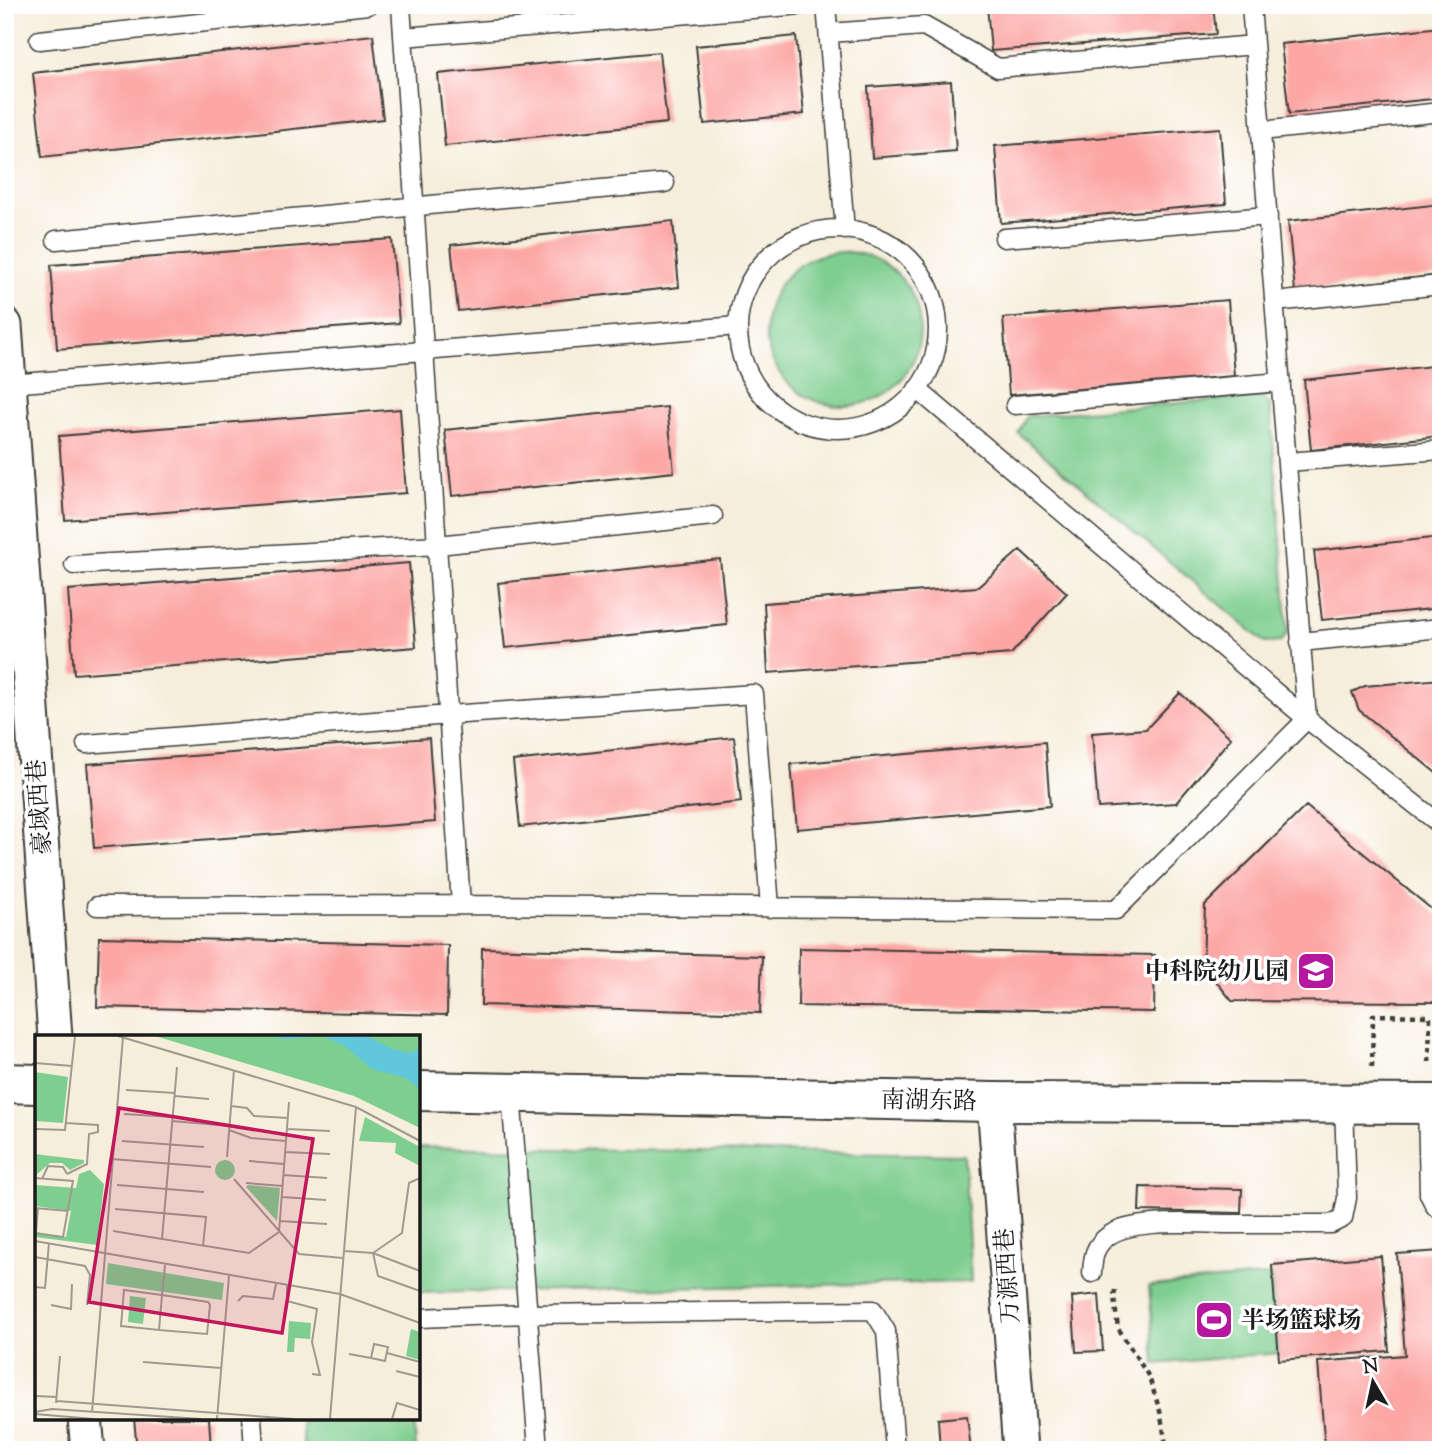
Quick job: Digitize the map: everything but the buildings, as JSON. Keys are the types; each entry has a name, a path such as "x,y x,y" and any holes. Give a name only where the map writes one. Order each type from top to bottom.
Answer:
{"street":[{"name":"豪域西巷","path":"5,325 55,1035"},
{"path":"5,1083 35,1084"},
{"name":"南湖东路","path":"420,1091 994,1102 1434,1104"},
{"name":"万源西巷","path":"994,1102 1020,1450"},
{"path":"85,1420 88,1450"}],"lane":[{"path":"39,40 368,5"},
{"path":"401,5 461,905"},
{"path":"403,37 802,5"},
{"path":"826,5 845,230"},
{"path":"1251,5 1307,719"},
{"path":"829,33 924,26 998,68 1254,45"},
{"path":"1261,131 1441,112"},
{"path":"56,240 665,183"},
{"path":"1004,238 1268,216"},
{"path":"825,229 845,230 857,230 887,240 913,260 930,287 939,318 937,350 924,382 901,407 871,424 837,430 803,424 773,406 751,380 739,348 738,314 748,283 767,257 794,238 825,229"},
{"path":"1274,302 1441,285"},
{"path":"9,384 738,326"},
{"path":"1015,405 1281,382"},
{"path":"917,389 1307,719 1441,825"},
{"path":"1287,463 1441,450"},
{"path":"74,565 438,545 713,516"},
{"path":"1300,642 1441,628"},
{"path":"86,744 754,694 770,908"},
{"path":"97,906 461,905 1116,911 1307,719"},
{"path":"511,1093 538,1450"},
{"path":"1092,1273 1093,1253 1099,1243 1110,1235 1132,1227 1154,1224 1331,1224 1343,1217 1357,1103"},
{"path":"1434,1104 1429,1194 1441,1211"},
{"path":"420,1318 873,1310 886,1331 895,1450"},
{"path":"252,1420 254,1450"}],"path":[{"path":"1357,1103 1373,1015 1430,1016 1434,1104"},
{"path":"1116,1286 1114,1297 1118,1328 1149,1377 1160,1411 1167,1450"}],"green space":[{"path":"843,252 873,258 898,274 914,299 920,329 914,359 898,384 873,400 843,406 813,400 788,384 772,359 766,329 772,299 788,274 813,258"},
{"path":"1261,396 1270,405 1288,632 1281,642 1265,643 1018,433 1027,416"},
{"path":"420,1147 964,1155 971,1282 420,1293"},
{"name":"半场篮球场","path":"1272,1275 1279,1353 1155,1364 1149,1286"},
{"path":"301,1420 414,1420 416,1450 304,1450"}],"place":[{"name":"中科院幼儿园","path":"1316,971"},
{"name":"半场篮球场","path":"1214,1320"}]}
